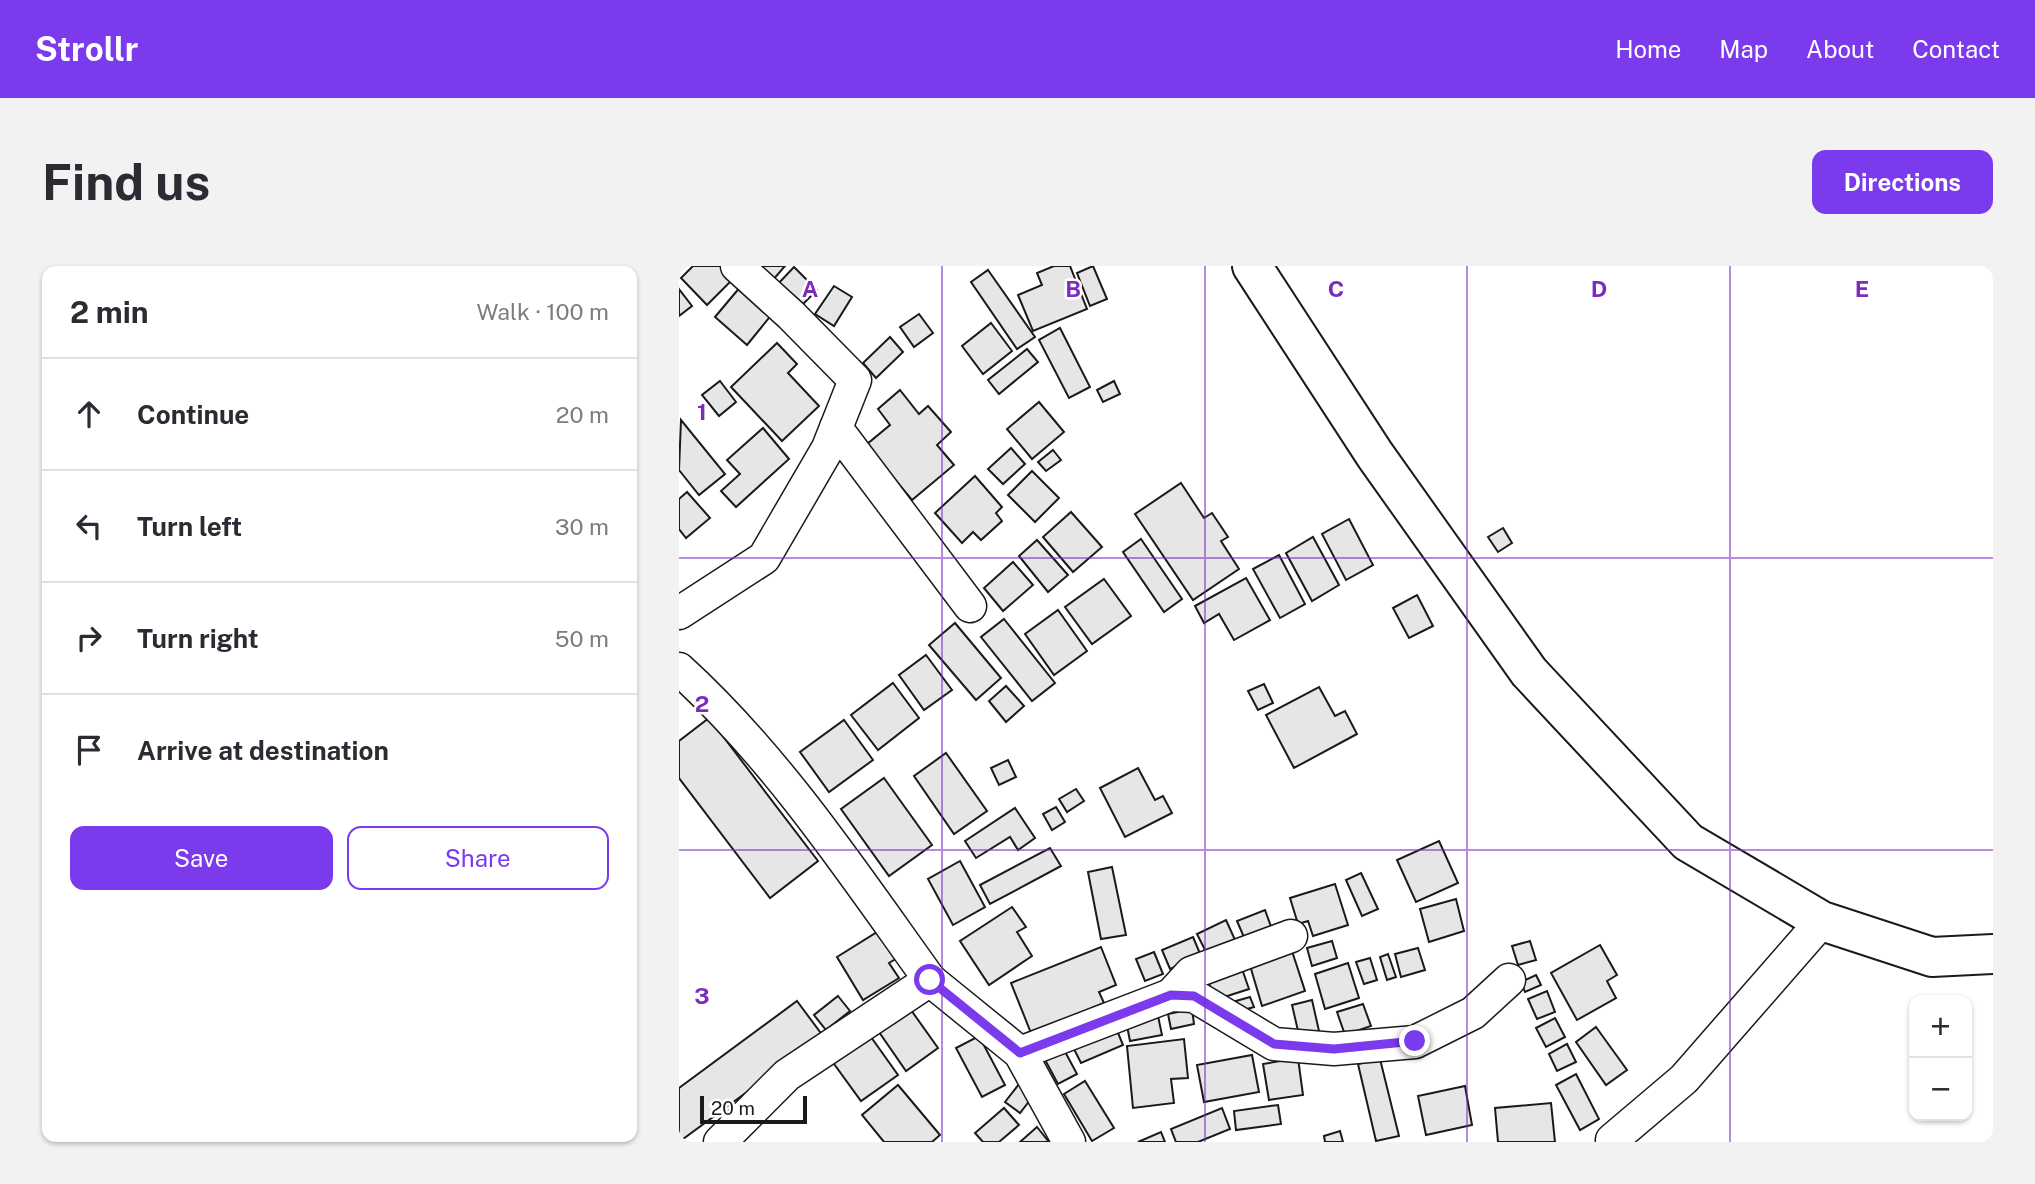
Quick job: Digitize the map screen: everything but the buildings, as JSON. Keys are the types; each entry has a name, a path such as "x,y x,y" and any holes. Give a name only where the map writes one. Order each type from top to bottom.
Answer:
{"main road":[{"path":"1252,266 1375,455 1529,672 1688,842 1822,921 1932,957 1993,954"}],"street":[{"path":"679,613 764,558 836,428 855,380 791,315 737,266"},
{"path":"836,428 970,606"},
{"path":"679,669 714,701 831,842 930,980 1020,1053 1069,1142"},
{"path":"1612,1140 1684,1079 1822,921"},
{"path":"1171,995 1191,973 1291,936"},
{"path":"720,1142 787,1075 930,980"},
{"path":"1020,1053 1171,995 1194,996 1274,1044 1334,1049 1415,1041 1473,1013 1509,980"}],"route":[{"path":"930,980 1020,1053 1171,995 1194,996 1274,1044 1334,1049 1415,1041"}]}
